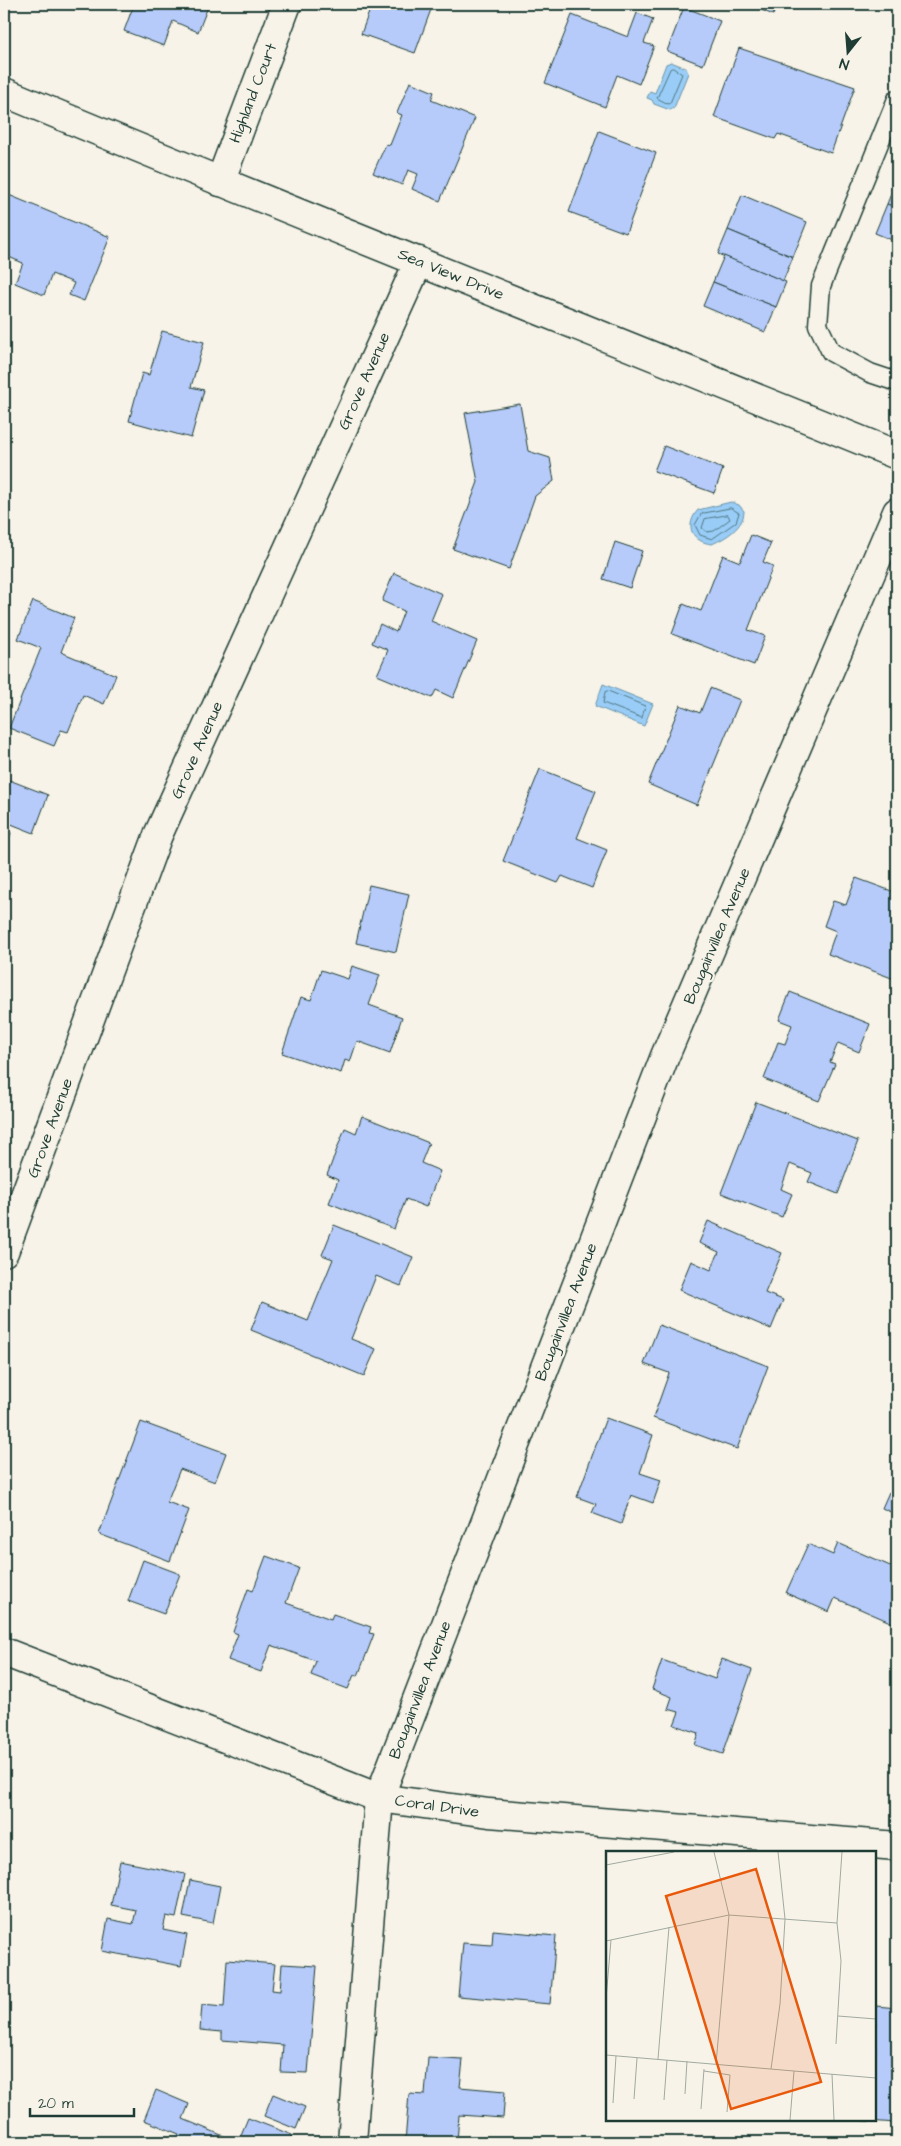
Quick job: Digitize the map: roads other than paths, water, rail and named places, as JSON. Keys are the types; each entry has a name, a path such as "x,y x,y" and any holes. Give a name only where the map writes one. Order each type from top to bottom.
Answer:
{"street":[{"name":"Highland Court","path":"220,182 287,4"},
{"name":"Sea View Drive","path":"4,92 220,182 897,456"},
{"name":"Grove Avenue","path":"4,1252 160,830 419,261"},
{"name":"Bougainvillea Avenue","path":"352,2142 379,1798 665,1056 897,512"},
{"name":"Coral Drive","path":"4,1652 379,1798 489,1813 897,1846"}],"lane":[{"path":"897,99 820,286 818,325 832,352 870,373 897,382"}],"water":[{"path":"671,62 686,68 688,73 674,108 670,110 654,104 652,100 647,98 650,91 655,93 666,64"},
{"path":"731,502 739,505 744,511 738,527 723,539 712,544 705,543 695,537 692,532 691,522 698,510"},
{"path":"603,684 653,704 644,726 595,706"}]}
